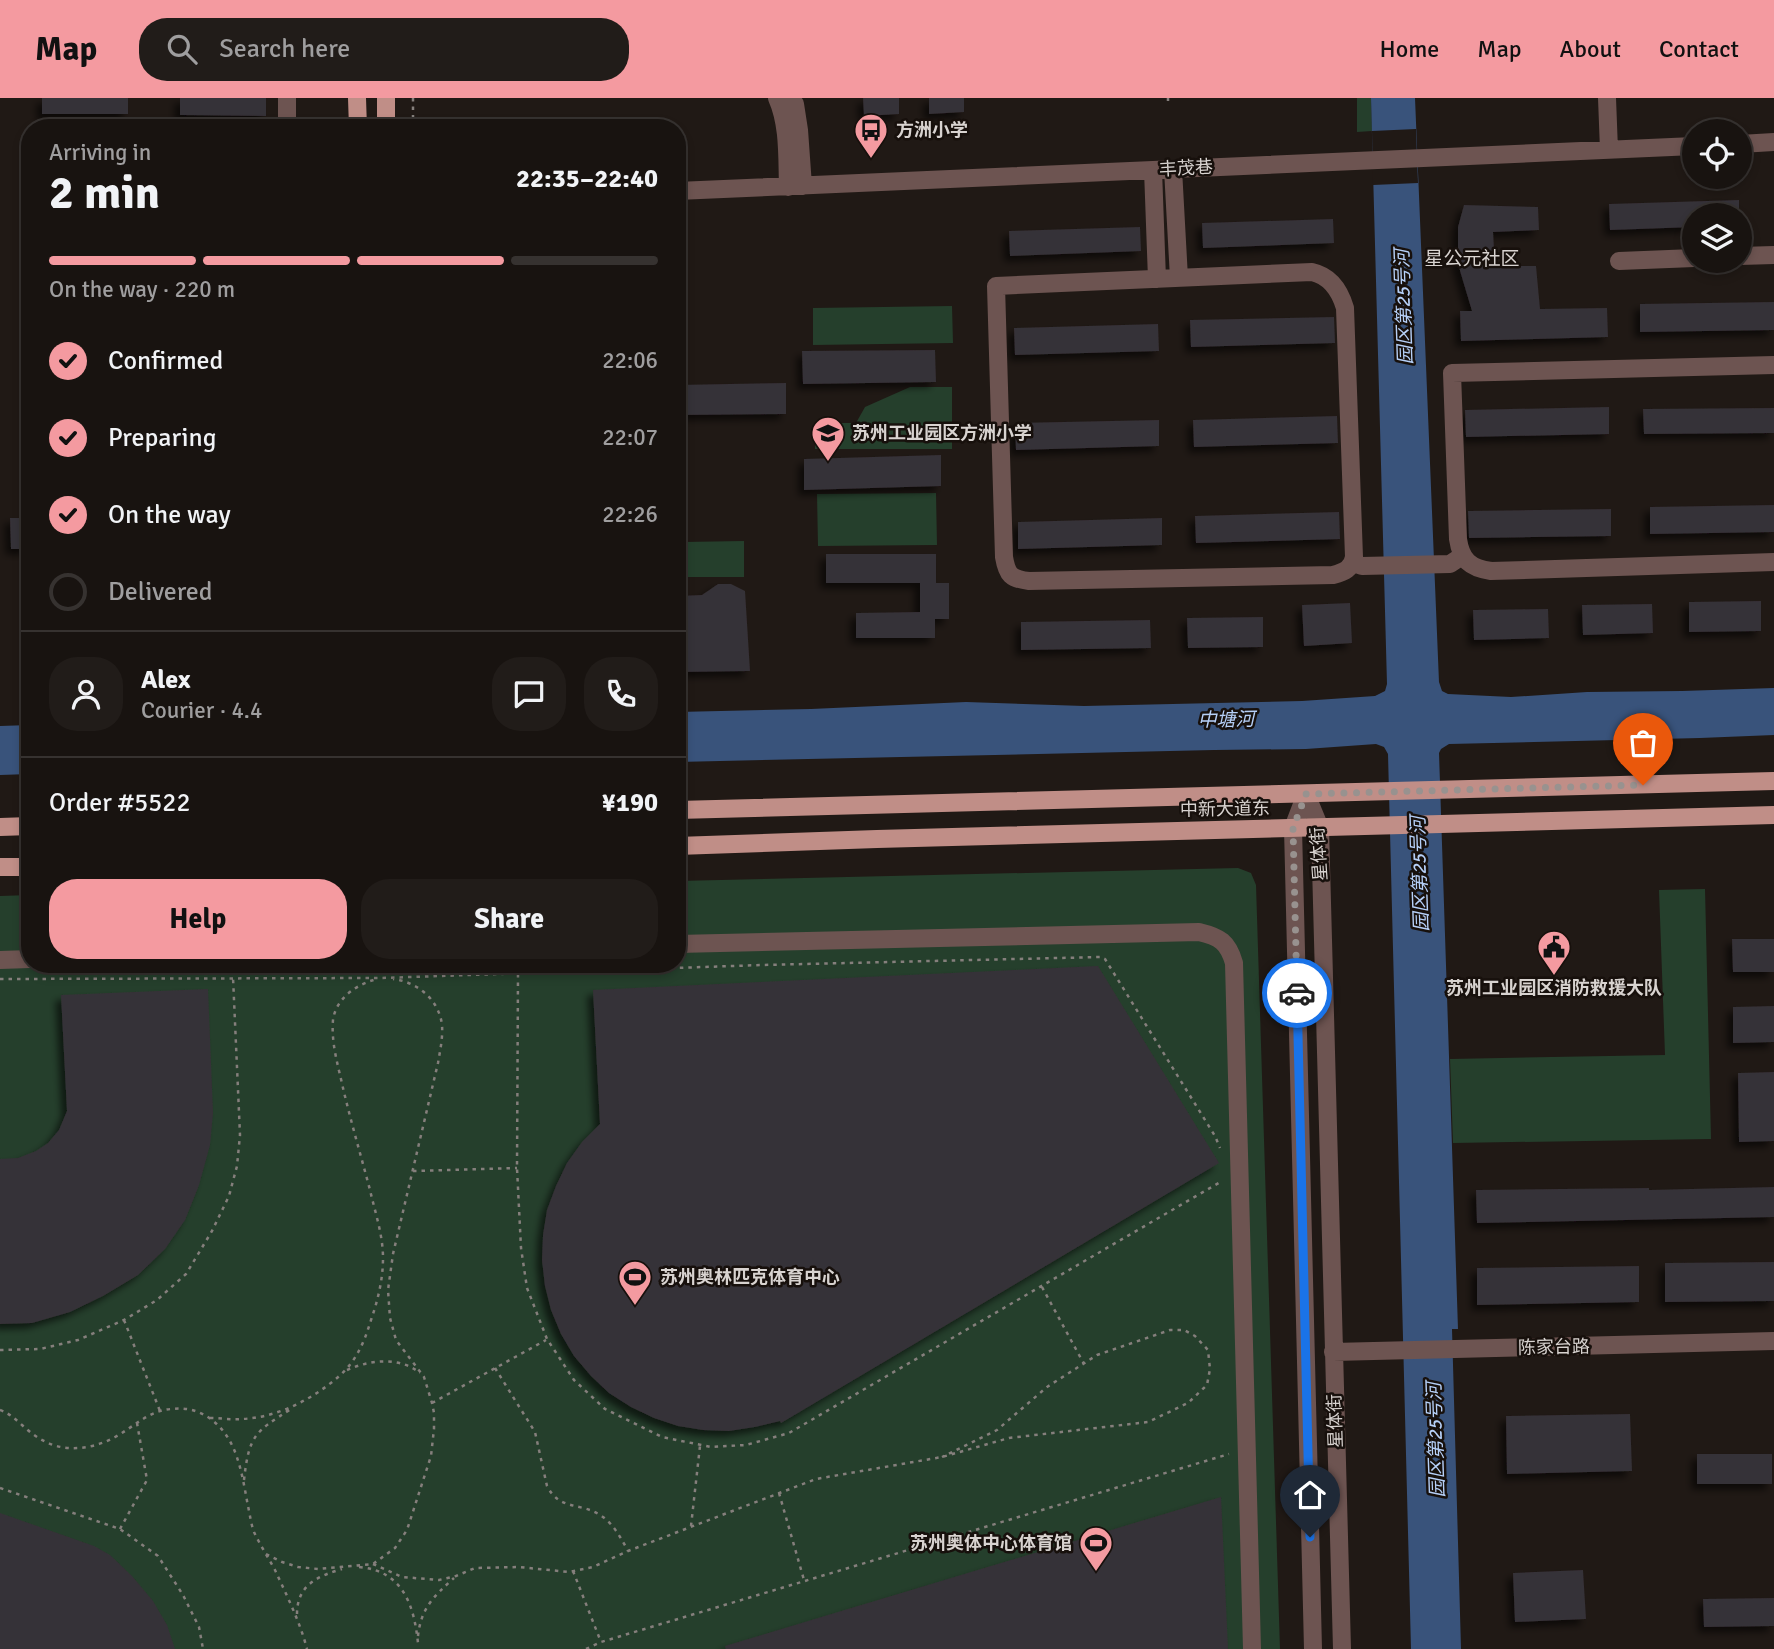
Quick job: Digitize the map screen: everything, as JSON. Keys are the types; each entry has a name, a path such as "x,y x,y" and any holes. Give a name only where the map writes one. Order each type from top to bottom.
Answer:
{"main road":[{"path":"358,98 358,119"},
{"path":"386,98 386,119"},
{"name":"中新大道东","path":"686,810 1774,781"},
{"name":"中新大道东","path":"686,846 1774,815"},
{"path":"0,827 21,826"},
{"path":"0,867 21,866"}],"street":[{"path":"287,98 287,119"},
{"path":"1607,98 1609,150"},
{"path":"788,101 799,130 795,186"},
{"path":"1752,143 1774,142"},
{"name":"丰茂巷","path":"686,191 1682,147"},
{"path":"1173,169 1179,278"},
{"path":"1153,170 1157,279"},
{"path":"1752,256 1774,255"},
{"path":"1619,261 1682,258"},
{"path":"1312,272 1322,275 1343,300 1346,318 1353,563 1349,569 1333,575 1029,581 1017,579 1009,574 1004,557 996,286 1179,278 1312,272"},
{"path":"1774,365 1452,373 1458,539 1462,556 1470,564 1479,569 1491,570 1774,562"},
{"path":"1353,563 1362,566 1450,564 1462,556"},
{"name":"星体街","path":"1306,794 1320,828 1342,1649"},
{"name":"星体街","path":"1306,794 1293,828 1313,1649"},
{"path":"686,944 1199,932 1212,935 1227,946 1234,963 1252,1649"},
{"path":"0,960 21,959"},
{"name":"陈家台路","path":"1333,1352 1774,1341"}],"path":[{"path":"413,98 413,119"},
{"path":"686,968 1101,957 1105,959 1186,1089 1221,1150"},
{"path":"0,979 382,978 545,973"},
{"path":"518,974 517,1168 521,1248 527,1288 547,1339 574,1380 605,1409 662,1437 710,1447 746,1446 789,1433 1223,1180"},
{"path":"0,1350 40,1349 78,1340 124,1320 157,1300 186,1274 229,1196 237,1166 240,1136 233,977"},
{"path":"244,1482 249,1447 258,1432 328,1386 347,1370 364,1344 379,1296 383,1257 378,1223 332,1040 334,1017 340,1003 350,991 364,982 382,978 406,981 422,990 435,1004 442,1023 442,1040 393,1254 388,1290 390,1318 396,1340 423,1376 432,1403 434,1429 431,1456 407,1530 395,1548 373,1564 318,1569 298,1567 266,1554"},
{"path":"413,1171 517,1168"},
{"path":"1042,1287 1084,1364"},
{"path":"124,1320 160,1411"},
{"path":"373,1564 402,1577 439,1580 475,1568 573,1571 593,1567 816,1479 942,1457 1009,1438 1148,1422 1188,1403 1207,1385 1210,1369 1208,1350 1195,1336 1184,1330 1170,1330 1097,1355 1047,1387 997,1430 942,1457"},
{"path":"432,1403 547,1339"},
{"path":"347,1370 369,1362 392,1362 404,1364 423,1376"},
{"path":"495,1368 535,1432 551,1492 559,1501 600,1514 610,1523 628,1551"},
{"path":"210,1418 243,1419 267,1415 297,1405"},
{"path":"0,1410 7,1412 31,1433 52,1446 70,1448 102,1443 160,1411 172,1408 187,1409 210,1418 232,1442 244,1482 253,1530 297,1617 307,1649"},
{"path":"120,1529 147,1480 137,1423"},
{"path":"691,1527 700,1445"},
{"path":"586,1649 601,1642 804,1580 1229,1454"},
{"path":"0,1488 120,1529 158,1556 183,1595 199,1627 204,1649"},
{"path":"779,1493 804,1580"},
{"path":"297,1617 300,1595 308,1585 331,1572 349,1567 372,1568 394,1580 403,1591 411,1606 418,1643"},
{"path":"573,1571 601,1642"},
{"path":"418,1649 419,1623 424,1611 433,1597 456,1576"}],"green space":[{"path":"1357,98 1371,98 1372,131 1357,132"},
{"path":"952,306 953,343 813,345 813,308"},
{"path":"910,387 952,387 952,449 815,449 815,423 856,423 865,407"},
{"path":"936,493 937,545 818,546 817,494"},
{"path":"744,541 744,577 686,577 686,542"},
{"name":"苏州奥林匹克体育中心","path":"1238,868 1251,873 1256,885 1280,1649 0,1649 0,896 21,895 21,973 686,973 686,881"},
{"path":"1705,889 1711,1139 1453,1143 1450,1059 1665,1055 1659,890"}],"water":[{"path":"1371,98 1415,98 1439,682 1442,691 1448,694 1511,697 1587,692 1774,688 1774,735 1449,744 1439,753 1458,1329 1452,1329 1461,1649 1411,1649 1388,754 1384,747 1376,744 1306,749 686,762 686,712 966,702 1084,706 1302,701 1375,696 1385,691 1387,684"},
{"path":"21,725 21,774 0,775 0,726"}],"pier":[{"path":"1416,129 1418,183 1373,185 1372,131"}],"building":[{"path":"42,98 128,98 128,114 42,114"},
{"path":"180,98 266,98 266,116 180,115"},
{"path":"863,98 899,98 899,114 864,116"},
{"path":"929,98 964,98 964,112 929,114"},
{"path":"1739,200 1739,203 1682,203 1682,227 1610,230 1609,204"},
{"path":"1464,205 1538,207 1539,230 1493,232 1495,266 1536,266 1540,309 1607,308 1608,337 1461,341 1460,311 1472,311 1458,264 1458,227"},
{"path":"1333,219 1334,243 1203,248 1202,223"},
{"path":"1140,227 1141,251 1010,256 1009,231"},
{"path":"1774,302 1774,330 1640,332 1640,304"},
{"path":"1334,317 1335,343 1191,347 1190,320"},
{"path":"1158,324 1159,351 1015,355 1014,328"},
{"path":"935,350 936,382 803,384 802,351"},
{"path":"786,383 786,414 686,415 686,385"},
{"path":"1609,407 1609,434 1466,437 1465,410"},
{"path":"1774,408 1774,433 1644,434 1643,409"},
{"path":"1337,416 1338,443 1194,447 1193,420"},
{"path":"1159,420 1159,446 1016,450 1015,423"},
{"path":"941,455 941,486 804,490 804,459"},
{"path":"1774,505 1774,532 1650,534 1650,507"},
{"path":"1611,509 1611,536 1469,538 1468,511"},
{"path":"1339,512 1340,539 1196,543 1195,516"},
{"path":"10,518 21,518 21,549 11,549"},
{"path":"1162,518 1162,545 1018,549 1018,522"},
{"path":"826,554 936,554 936,583 949,583 949,619 935,619 935,638 856,638 856,613 920,612 920,583 826,583"},
{"path":"718,584 731,584 745,591 750,671 686,672 686,596 702,595"},
{"path":"1761,601 1761,631 1689,632 1689,602"},
{"path":"1350,603 1352,643 1304,646 1302,605"},
{"path":"1652,604 1653,633 1583,635 1582,605"},
{"path":"1548,609 1549,638 1474,640 1473,610"},
{"path":"1263,617 1263,647 1188,648 1187,618"},
{"path":"1150,620 1151,648 1021,650 1021,622"},
{"path":"1732,939 1774,939 1774,972 1733,972"},
{"path":"1098,966 1219,1163 781,1423 780,1421 729,1431 678,1426 631,1407 609,1393 574,1356 551,1310 542,1260 543,1235 547,1210 567,1163 582,1142 600,1124 593,990"},
{"path":"208,989 213,1113 210,1145 199,1185 185,1220 165,1249 138,1275 103,1296 70,1312 32,1323 0,1324 0,1159 18,1158 48,1143 59,1130 67,1111 61,995"},
{"path":"1774,1006 1774,1042 1733,1043 1733,1007"},
{"path":"1774,1072 1774,1141 1739,1142 1738,1073"},
{"path":"1774,1187 1774,1217 1477,1223 1476,1190"},
{"path":"1774,1262 1774,1301 1665,1302 1665,1263"},
{"path":"1639,1266 1639,1302 1477,1305 1477,1268"},
{"path":"1630,1414 1632,1471 1507,1474 1506,1416"},
{"path":"1697,1454 1772,1454 1772,1484 1697,1484"},
{"name":"苏州奥体中心体育馆","path":"1221,1497 1228,1649 726,1649 725,1646"},
{"path":"0,1513 94,1546 110,1555 153,1601 167,1625 175,1649 0,1649"},
{"path":"1583,1570 1586,1619 1515,1622 1513,1573"},
{"path":"1774,1598 1774,1626 1704,1627 1703,1599"}],"way so far":[{"path":"1297,993 1293,828 1306,794 1643,785"}],"place":[{"name":"方洲小学","path":"871,160"},
{"name":"苏州工业园区方洲小学","path":"828,463"},
{"name":"苏州工业园区消防救援大队","path":"1554,977"},
{"name":"苏州奥林匹克体育中心","path":"635,1307"},
{"name":"苏州奥体中心体育馆","path":"1096,1573"}],"district":[{"name":"星公元社区","path":"1472,258"}],"route":[{"path":"1297,993 1310,1537"}],"water label":[{"name":"园区第25号河","path":"1403,307"},
{"name":"中塘河","path":"1226,719"},
{"name":"园区第25号河","path":"1419,874"},
{"name":"园区第25号河","path":"1435,1440"}]}
